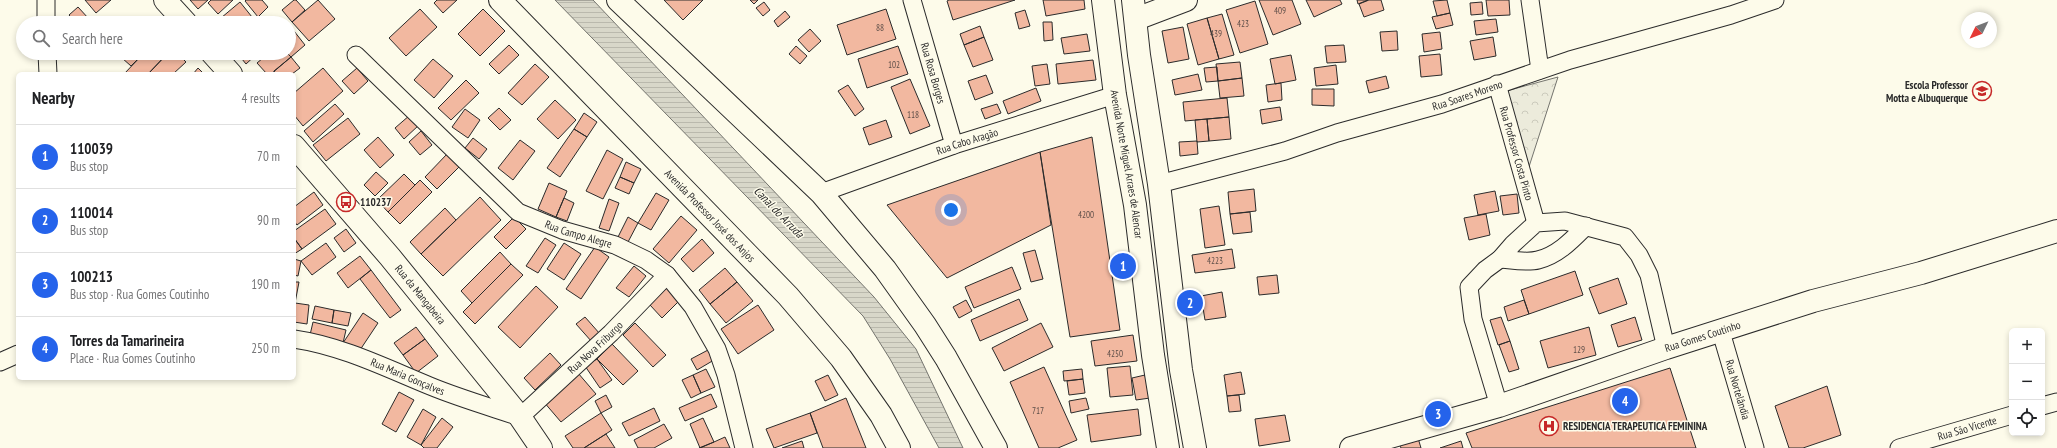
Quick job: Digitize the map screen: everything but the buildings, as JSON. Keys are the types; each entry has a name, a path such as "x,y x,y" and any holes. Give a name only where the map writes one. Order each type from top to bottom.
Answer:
{"main road":[{"path":"165,0 180,16"},
{"name":"Avenida Professor José dos Anjos","path":"500,0 788,296 841,358 881,415 899,448"},
{"path":"618,0 821,193 884,269 925,325 946,358 996,448"},
{"name":"Avenida Norte Miguel Arraes de Alencar","path":"1103,0 1115,95 1135,205 1153,355 1168,448"},
{"path":"1186,0 1135,9 1139,55 1159,184 1181,370 1195,448"},
{"path":"218,60 229,72"},
{"name":"Rua da Mangabeira","path":"296,148 390,257 520,417 541,448"},
{"name":"Rua Gomes Coutinho","path":"1351,448 1499,406 1666,348 1721,332 1813,301 1921,273 2057,231"}],"street":[{"path":"46,0 46,16"},
{"name":"Rua Rosa Borges","path":"912,0 954,145"},
{"path":"1530,0 1540,70"},
{"name":"Rua Soares Moreno","path":"1159,184 1285,151 1337,133 1442,104 1540,70 1724,17 1775,0"},
{"name":"Rua Campo Alegre","path":"356,55 518,212 562,230 615,245 646,260 667,275 693,307 717,349 726,375 744,448"},
{"path":"47,60 48,72"},
{"name":"Rua Professor Costa Pinto","path":"1496,84 1536,223"},
{"name":"Rua Cabo Aragão","path":"821,193 954,145 1115,95"},
{"path":"1499,406 1473,319 1469,287 1485,270 1500,259 1513,244 1536,223 1565,221 1625,237 1639,255 1650,275 1666,348"},
{"path":"1500,259 1537,260 1553,254 1586,226"},
{"name":"Rua Nova Friburgo","path":"520,417 611,333 667,275"},
{"name":"Rua Nortelândia","path":"1721,332 1755,448"},
{"name":"Rua Maria Gonçalves","path":"296,340 334,348 430,386 520,417"},
{"path":"0,362 16,355"},
{"path":"2045,405 2057,402"},
{"name":"Rua São Vicente","path":"1899,448 2009,416"}],"green space":[{"path":"1558,77 1526,176 1506,91"}],"water":[{"name":"Canal do Arruda","path":"555,0 593,0 874,297 916,349 963,448 939,448 890,359 863,316"}],"place":[{"name":"Escola Professor Motta e Albuquerque","path":"1982,91"},
{"name":"110237","path":"346,202"},
{"name":"110039","path":"1123,266"},
{"name":"110014","path":"1190,303"},
{"name":"Torres da Tamarineira","path":"1625,401"},
{"name":"100213","path":"1438,414"},
{"name":"RESIDENCIA TERAPEUTICA FEMININA","path":"1549,426"}]}
